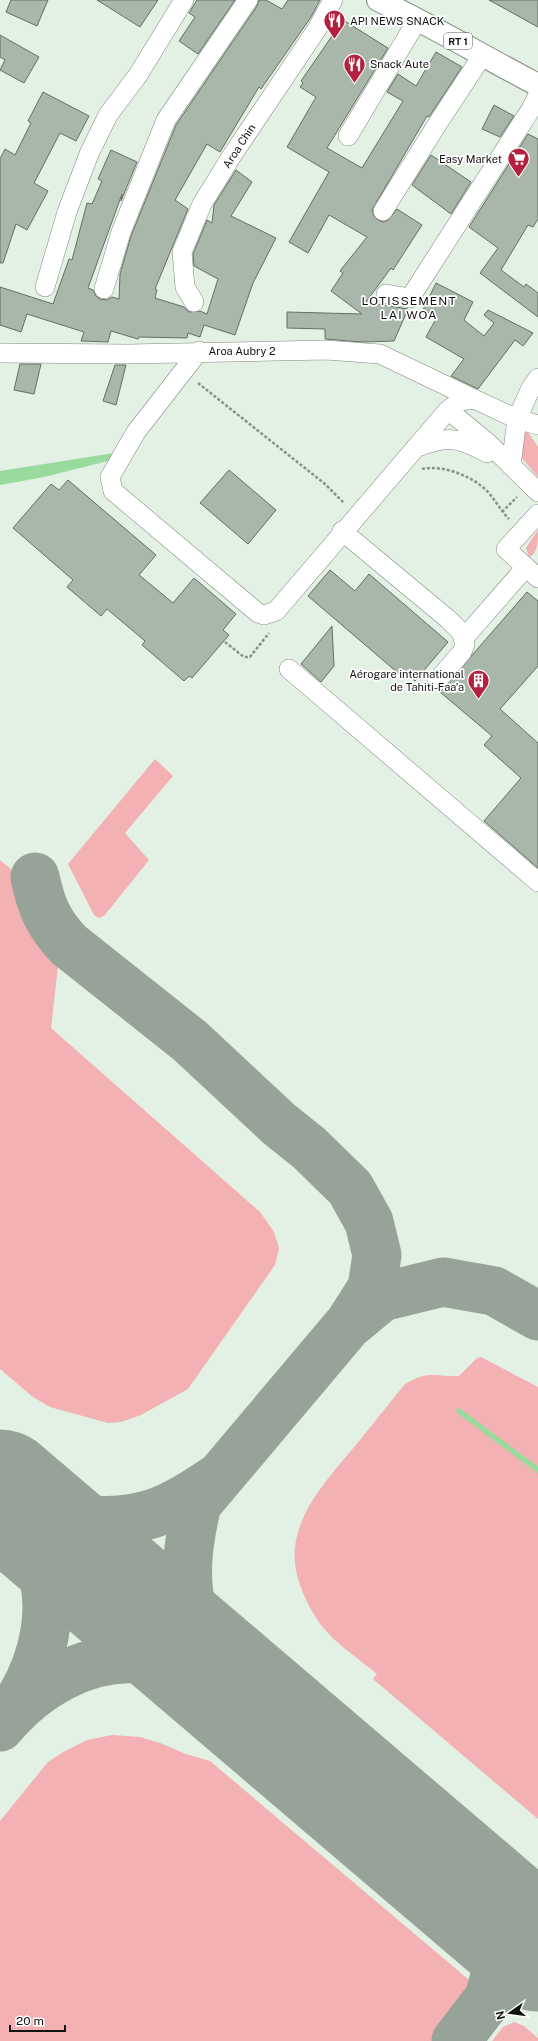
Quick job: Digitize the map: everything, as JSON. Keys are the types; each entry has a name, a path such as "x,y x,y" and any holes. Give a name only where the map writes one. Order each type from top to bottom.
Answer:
{"main road":[{"name":"RT 1","path":"378,0 418,19 482,56 538,85"}],"street":[{"path":"46,288 67,212 89,154 108,115 138,75 184,0"},
{"path":"104,289 121,232 166,120 248,0"},
{"name":"Aroa Chin","path":"194,302 185,287 182,252 202,204 231,157 317,28 333,0"},
{"path":"348,136 418,19"},
{"path":"383,211 482,56"},
{"path":"386,294 410,298 531,109 538,95"},
{"name":"Aroa Aubry 2","path":"0,353 128,354 199,351 326,350 380,354 517,419 538,425"},
{"path":"199,351 136,432 122,453 110,477 113,491 258,613 264,615 276,611 357,514 448,410 460,401 474,398"},
{"path":"511,466 517,419 531,388 538,378"},
{"path":"448,410 488,443 538,492"},
{"path":"413,449 430,442 456,438 469,443 511,466"},
{"path":"464,638 532,572 506,549 538,514"},
{"path":"342,532 448,619 464,638 465,644 462,652 437,681"},
{"path":"290,669 538,882"}],"path":[{"path":"183,371 325,484 357,514"}],"shaded area":[{"path":"526,429 538,447 538,477 521,457 521,433"},
{"path":"114,453 112,460 44,477 0,485 0,471"},
{"path":"538,530 536,550 529,557 526,548"},
{"path":"155,759 173,776 125,833 149,860 104,916 99,918 94,915 68,864"},
{"path":"0,860 18,875 32,917 58,966 51,1028 260,1212 274,1232 279,1248 275,1265 188,1389 141,1415 121,1422 108,1423 50,1407 33,1397 0,1369"},
{"path":"481,1357 538,1387 538,1819 373,1679 377,1674 344,1648 328,1633 315,1616 306,1600 299,1583 295,1565 295,1547 298,1532 310,1505 327,1480 405,1384 420,1377 432,1375 459,1376 477,1358"},
{"path":"112,1735 140,1737 210,1761 481,1990 440,2041 0,2041 0,1821 48,1762 65,1751 87,1740"},
{"path":"514,2022 524,2026 538,2038 538,2041 492,2041 503,2027"}],"building":[{"path":"11,0 48,0 37,26 6,12"},
{"path":"97,0 158,0 140,27"},
{"path":"197,0 235,0 198,54 179,41 195,17 189,13"},
{"path":"259,0 266,0 282,9 288,0 320,0 311,17 261,89 259,87 220,152 207,144 175,200 188,209 155,289 157,290 155,298 184,307 189,312 200,311 207,314 218,279 194,266 193,254 207,220 212,223 214,205 236,170 252,182 231,216 276,238 253,283 235,335 204,325 200,337 188,333 187,338 139,337 138,339 111,331 108,342 81,341 84,332 27,314 21,332 0,325 0,287 53,304 69,259 72,260 87,203 92,204 102,181 98,179 111,150 137,162 121,201 122,194 88,288 93,290 96,296 100,299 107,300 112,297 119,299 120,274 131,236 176,125 257,6"},
{"path":"489,0 538,0 538,27"},
{"path":"343,20 388,48 327,148 362,168 403,101 387,92 398,74 416,86 436,52 462,67 429,117 427,116 372,210 374,216 383,222 388,220 397,209 422,225 393,270 391,268 366,302 408,309 394,341 362,342 325,339 325,329 287,328 287,312 362,314 331,291 343,273 340,271 367,237 329,215 308,253 289,242 329,172 287,147 316,97 300,87 303,83 301,81"},
{"path":"0,35 39,57 24,83 0,70 5,60 0,57"},
{"path":"43,92 89,116 76,141 60,133 34,183 48,191 27,230 16,224 3,263 0,263 0,159 5,149 15,155 31,123 28,121"},
{"path":"494,105 514,116 500,137 482,129"},
{"name":"Easy Market","path":"528,134 538,139 538,219 533,227 528,225 501,270 524,287 526,284 538,293 538,317 480,273 498,248 469,227"},
{"path":"431,155 471,182 451,214 412,185"},
{"path":"436,283 473,302 464,320 484,336 494,323 484,315 488,310 533,333 523,346 515,340 478,389 451,376 464,359 426,337 437,317 423,310"},
{"path":"20,364 41,364 34,394 14,390"},
{"path":"115,365 126,365 116,405 103,401"},
{"path":"229,470 276,510 248,544 200,503"},
{"path":"68,480 156,555 139,575 173,603 194,578 236,614 223,630 229,635 192,678 189,676 184,681 142,645 145,641 107,609 101,616 67,587 73,580 13,528 51,484 59,490"},
{"path":"330,570 355,591 369,574 448,642 415,681 408,675 405,679 308,596"},
{"name":"Aérogare international de Tahiti-Faa'a","path":"527,592 538,601 538,666 500,709 538,743 538,868 484,821 521,778 484,745 492,736 440,692"},
{"path":"332,626 334,666 321,682 301,664"}],"waterway":[{"path":"459,1411 538,1470"}],"taxiway":[{"path":"35,877 46,914 69,945 190,1041 279,1124 309,1148 350,1188 369,1222 377,1255 372,1288 349,1324"},
{"path":"217,1676 197,1626 189,1597 188,1557 197,1504 347,1326 382,1297 443,1282 494,1291 538,1316"},
{"path":"0,1487 45,1512 81,1519 102,1521 139,1517 170,1507 202,1489 219,1477"},
{"path":"0,1499 23,1532 35,1553 42,1572 46,1592 47,1612 45,1633 40,1653 33,1672 14,1708"},
{"path":"0,1727 13,1712 44,1687 62,1676 99,1662 118,1659 138,1659 158,1662 217,1676"},
{"path":"489,1998 500,1958 494,1933 492,1910"},
{"path":"456,2041 489,1998 510,1983 538,1978"}],"runway":[{"path":"0,1491 538,1950"}],"place":[{"name":"API NEWS SNACK","path":"334,40"},
{"name":"Snack Aute","path":"354,84"},
{"name":"Easy Market","path":"518,178"},
{"name":"Aérogare international de Tahiti-Faa'a","path":"479,700"}],"district":[{"name":"LOTISSEMENT LAI WOA","path":"409,308"}]}
